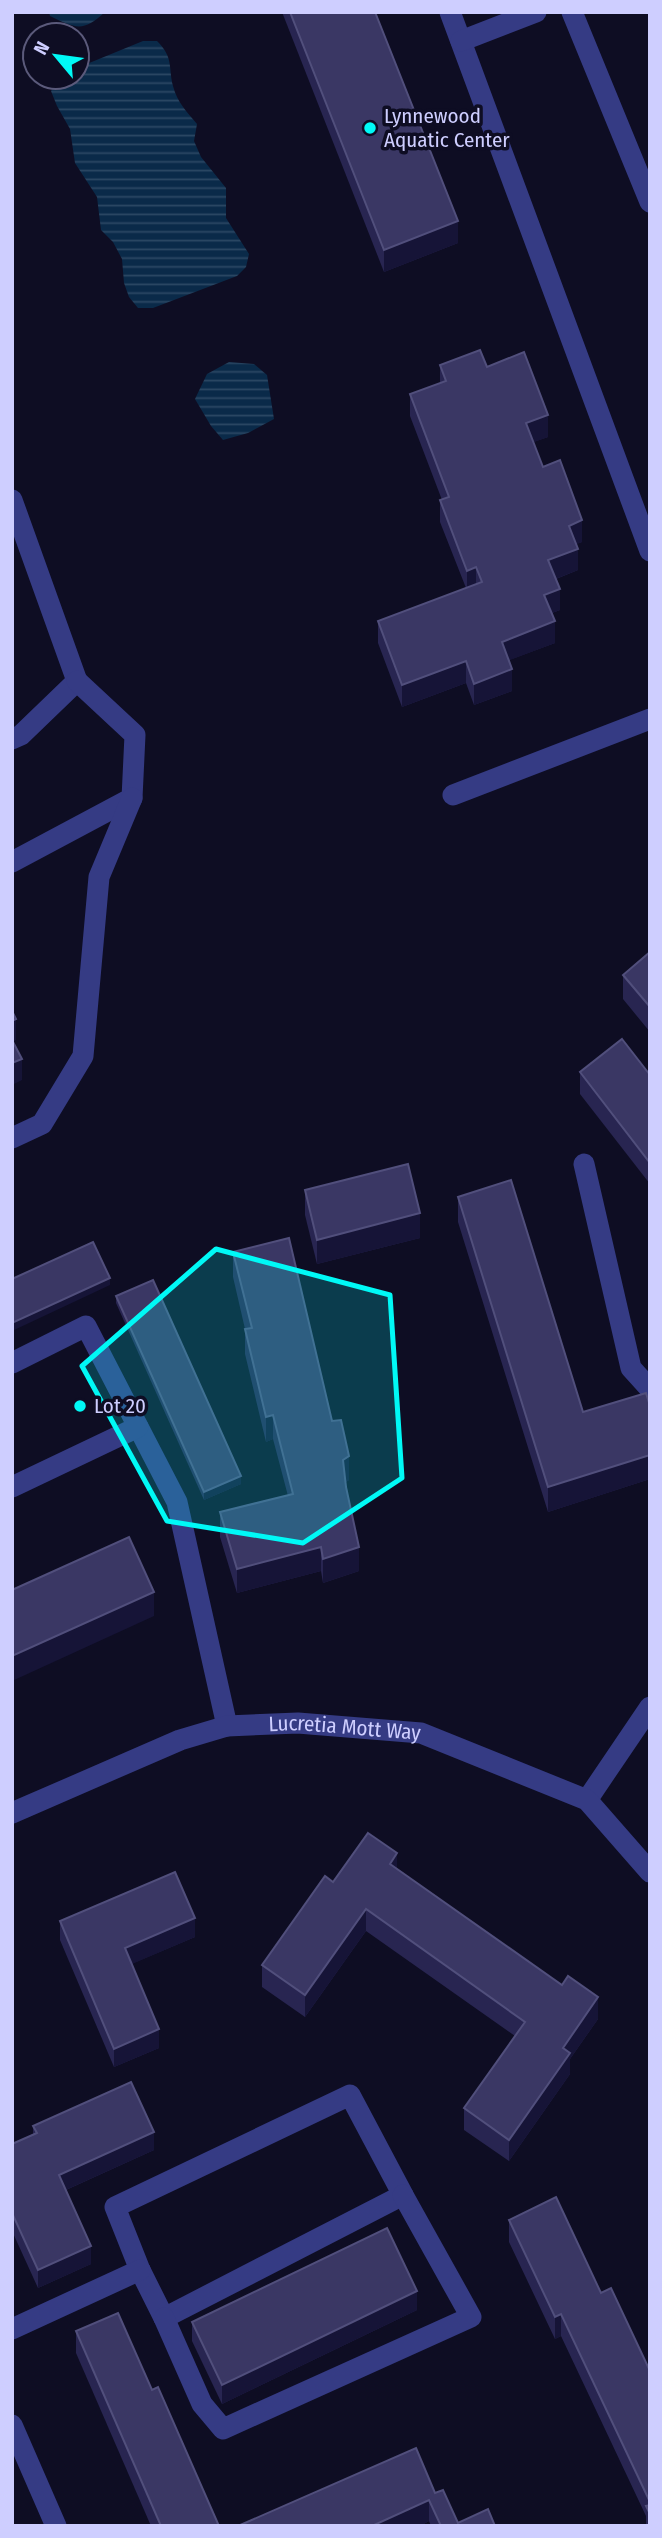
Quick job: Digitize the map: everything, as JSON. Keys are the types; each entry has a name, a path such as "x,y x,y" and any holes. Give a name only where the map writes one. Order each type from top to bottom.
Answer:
{"street":[{"path":"450,12 650,551"},
{"path":"461,41 536,12"},
{"path":"572,12 650,202"},
{"path":"12,500 77,681 135,735 132,798 99,877 82,1055 41,1124 12,1138"},
{"path":"12,739 21,735 77,681"},
{"path":"453,794 650,719"},
{"path":"12,862 132,798"},
{"path":"584,1164 631,1367 650,1389"},
{"path":"12,1363 86,1326 177,1502 227,1726"},
{"path":"12,1487 138,1427"},
{"path":"587,1800 650,1707"},
{"name":"Lucretia Mott Way","path":"12,1813 180,1741 227,1726 298,1724 421,1733 587,1800 650,1872"},
{"path":"350,2095 471,2317 223,2429 202,2404 140,2270 114,2207 350,2095"},
{"path":"164,2318 403,2195"},
{"path":"12,2329 140,2270"},
{"path":"12,2425 56,2526"}],"highlighted area":[{"path":"216,1249 390,1295 402,1478 303,1543 167,1521 82,1366"}],"water":[{"path":"49,12 105,12 91,23 61,21 50,16"},
{"path":"143,41 157,41 166,52 177,97 197,124 194,141 201,157 226,188 226,218 249,254 246,267 237,276 153,308 138,308 129,297 124,283 122,259 113,242 101,230 97,197 75,163 70,129 51,91 91,91 91,62"},
{"path":"229,362 254,364 267,375 274,419 248,433 223,440 195,399 207,374"}],"building":[{"name":"Lynnewood Aquatic Center","path":"290,12 375,12 458,221 384,250"},
{"path":"480,350 487,367 524,352 548,415 526,423 543,467 560,460 582,520 569,526 578,549 548,560 560,589 544,595 555,621 502,642 512,669 474,684 466,661 402,685 378,621 482,582 476,567 467,571 440,500 449,497 410,394 446,381 440,365"},
{"path":"650,952 650,1007 623,975"},
{"path":"622,1039 650,1075 650,1163 580,1072"},
{"path":"12,1040 22,1059 12,1063"},
{"path":"408,1164 420,1213 317,1240 305,1190"},
{"path":"511,1180 583,1412 646,1393 650,1406 650,1455 548,1487 458,1197"},
{"path":"289,1238 332,1421 341,1420 349,1456 343,1460 346,1487 359,1547 323,1559 321,1547 237,1569 220,1512 293,1494 273,1415 266,1417 245,1329 252,1328 233,1252"},
{"path":"93,1242 110,1278 12,1323 12,1279"},
{"path":"153,1280 241,1476 204,1492 116,1296"},
{"path":"129,1537 154,1592 12,1656 12,1590"},
{"path":"368,1833 397,1853 390,1864 562,1985 568,1976 598,1997 563,2048 570,2053 509,2140 464,2108 525,2022 366,1909 305,1995 262,1965 325,1876 333,1882"},
{"path":"175,1872 195,1918 125,1948 159,2029 114,2049 60,1921"},
{"path":"131,2082 154,2132 59,2175 91,2246 38,2270 12,2213 12,2144 37,2133 33,2126"},
{"path":"556,2197 601,2293 611,2288 650,2371 650,2502 561,2314 555,2317 509,2220"},
{"path":"387,2228 417,2291 222,2385 192,2322"},
{"path":"118,2313 152,2390 158,2387 219,2526 161,2526 76,2331"},
{"path":"416,2448 435,2493 443,2490 458,2523 488,2509 495,2526 441,2526 429,2500 372,2526 238,2526"}],"place":[{"name":"Lynnewood Aquatic Center","path":"370,128"},
{"name":"Lot 20","path":"80,1406"}]}
